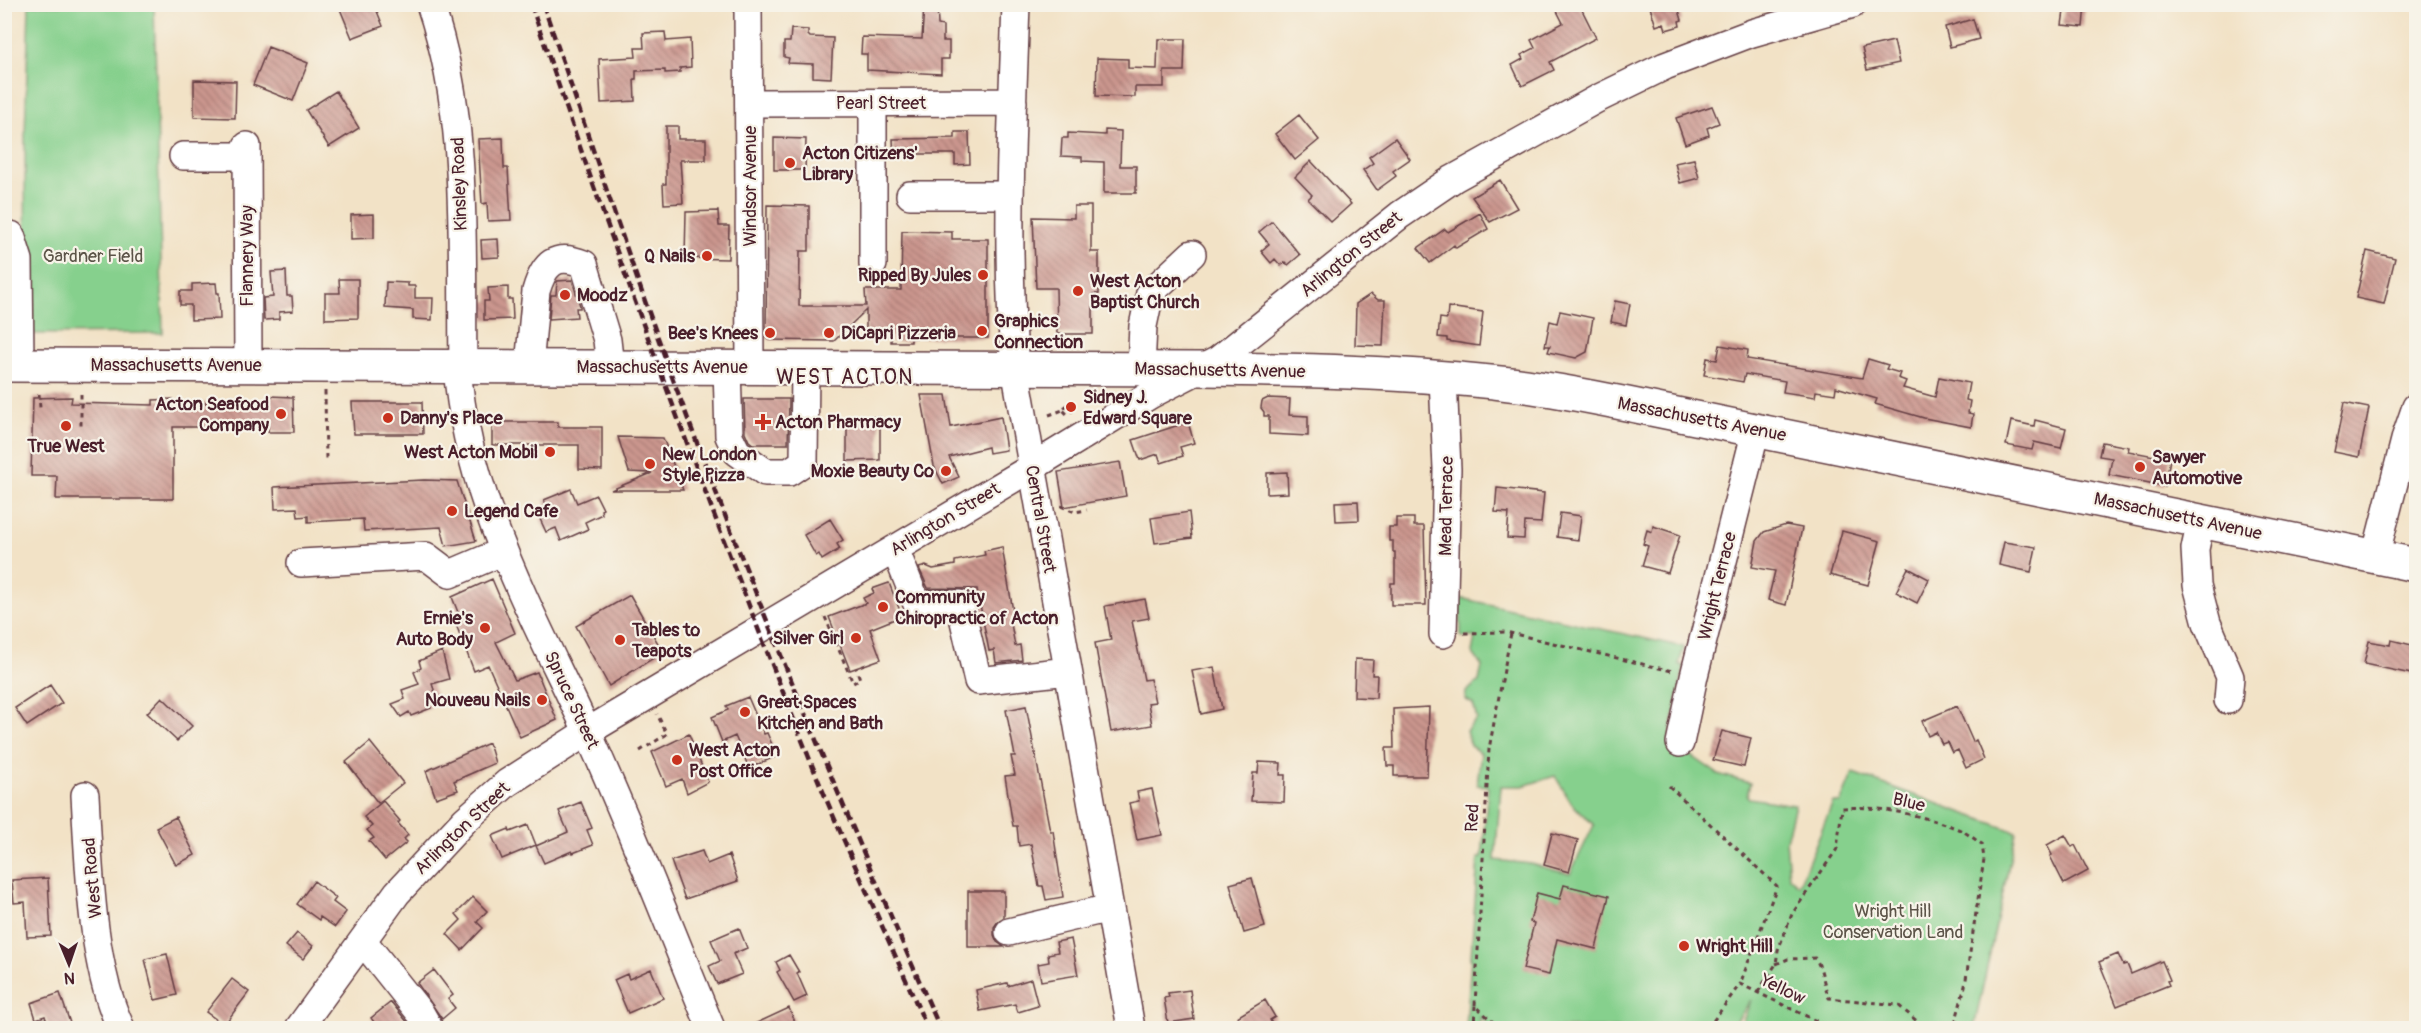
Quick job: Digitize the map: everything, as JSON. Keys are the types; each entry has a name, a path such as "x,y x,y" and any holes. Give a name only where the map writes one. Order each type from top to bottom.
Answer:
{"main road":[{"name":"Massachusetts Avenue","path":"12,365 240,376 460,366 1141,368 1311,371 1504,383 1561,391 2416,565"}],"street":[{"name":"Kinsley Road","path":"430,4 446,64 459,143 460,366"},
{"name":"Windsor Avenue","path":"748,4 750,103 738,367 729,436 737,452 765,472 789,472 804,462 806,367"},
{"name":"Central Street","path":"1016,4 1010,195 1010,291 1015,368 1131,1029"},
{"name":"Arlington Street","path":"299,1029 397,893 465,820 507,783 587,732 1160,389 1233,349 1410,207 1453,179 1597,99 1665,66 1752,33 1853,4"},
{"name":"Pearl Street","path":"750,103 1013,102"},
{"path":"873,103 873,264"},
{"name":"Flannery Way","path":"183,156 247,151 240,376"},
{"path":"910,195 1010,195"},
{"path":"4,234 11,235 19,260 12,365"},
{"path":"1141,368 1143,326 1150,294 1192,254"},
{"path":"529,366 536,291 552,261 557,259 584,264 607,340 610,367"},
{"name":"Spruce Street","path":"460,366 459,395 471,457 489,514 587,732 711,1029"},
{"name":"Mead Terrace","path":"1443,378 1447,469 1443,634"},
{"path":"2375,557 2406,436 2416,407"},
{"name":"Wright Terrace","path":"1680,743 1694,676 1756,430"},
{"path":"2201,521 2195,549 2197,585 2207,623 2230,677 2228,700"},
{"path":"895,549 917,604 960,604 978,681 1068,671"},
{"path":"301,563 426,556 450,573 504,551"},
{"name":"West Road","path":"85,795 100,958 111,1006 121,1029"},
{"path":"1009,932 1110,908"},
{"path":"363,941 421,1014 429,1029"}],"path":[{"path":"232,408 240,376"},
{"path":"325,388 326,461"},
{"path":"39,394 40,408"},
{"path":"81,394 81,429"},
{"path":"1049,415 1063,410"},
{"path":"1059,505 1075,512 1087,510"},
{"path":"824,609 825,622 853,683 860,680 856,668"},
{"path":"1443,634 1511,633 1694,676"},
{"name":"Red","path":"1475,1005 1489,749 1511,633"},
{"path":"640,751 667,734 655,710"},
{"path":"1669,786 1777,886 1740,984"},
{"name":"Blue","path":"1758,992 1776,964 1778,950 1792,914 1836,849 1842,808 1863,806 1896,811 1959,829 1982,844 1984,859 1965,986 1954,1029"},
{"path":"1776,964 1788,959 1815,958 1821,968 1821,979 1829,998 1898,1005 1925,1029"},
{"name":"Yellow","path":"1708,1029 1740,984 1831,1029"},
{"path":"1474,1029 1475,1005"},
{"path":"1475,1005 1499,1029"}],"green space":[{"name":"Gardner Field","path":"29,5 154,5 163,333 26,334 25,136"},
{"name":"Wright Hill Conservation Land","path":"1460,598 1684,647 1679,664 1684,666 1669,740 1718,774 1750,783 1747,796 1749,798 1795,805 1786,840 1789,877 1799,885 1833,802 1840,803 1853,773 2016,832 1974,1028 1740,1028 1751,1000 1732,1028 1492,1028 1480,1017 1479,1028 1466,1028 1478,858 1482,858 1488,786 1477,785 1481,753 1470,746 1466,731 1477,719 1473,704 1465,699 1466,692 1479,681 1482,666 1472,652 1475,637 1461,637","holes":["1555,776 1572,804 1594,825 1570,874 1531,864 1495,860 1501,786 1523,786"]}],"building":[{"path":"338,4 374,4 383,26 352,38"},
{"path":"924,4 937,4 938,25 943,26 943,41 949,41 949,59 941,59 941,74 867,70 867,54 861,54 862,37 922,39"},
{"path":"1565,4 1579,4 1596,38 1550,62 1554,70 1522,86 1512,65 1523,59 1521,55 1535,48 1531,40 1563,23 1556,9"},
{"path":"1649,4 1677,4 1682,20 1679,21 1680,26 1666,30 1664,23 1656,26"},
{"path":"2065,4 2085,4 2083,27 2062,25"},
{"path":"1973,19 1979,39 1950,47 1945,27"},
{"path":"791,29 808,30 810,37 833,38 831,78 813,77 813,64 788,63 789,58 784,57 784,42 790,42"},
{"path":"665,32 666,41 690,39 691,67 680,68 680,72 636,71 635,101 601,103 599,59 636,57 635,48 644,48 643,33"},
{"path":"1158,39 1185,39 1184,71 1164,71 1164,87 1135,87 1135,97 1096,96 1097,58 1128,59 1128,68 1157,69"},
{"path":"1894,41 1899,63 1867,70 1862,48"},
{"path":"268,47 308,63 293,101 253,85"},
{"path":"194,80 236,81 235,118 194,117"},
{"path":"336,91 359,128 329,147 306,110"},
{"path":"1712,106 1719,123 1707,128 1709,135 1685,144 1676,118"},
{"path":"1299,115 1319,140 1295,160 1275,134"},
{"path":"666,126 678,126 678,139 706,139 706,160 680,160 683,203 664,204"},
{"path":"1105,130 1121,131 1120,166 1136,166 1136,193 1104,193 1104,162 1082,161 1082,157 1061,156 1062,138 1068,138 1068,133 1105,135"},
{"path":"955,132 969,132 970,164 955,165 955,154 914,154 914,157 894,158 893,139 955,138"},
{"path":"503,138 504,168 508,168 511,220 488,221 487,203 482,204 478,139"},
{"name":"Acton Citizens' Library","path":"774,138 806,139 805,170 774,170"},
{"path":"1395,138 1410,159 1393,171 1396,176 1377,190 1363,170 1373,163 1369,157"},
{"path":"1694,159 1699,178 1680,183 1675,163"},
{"path":"1311,161 1351,204 1331,222 1308,199 1312,195 1295,177"},
{"path":"1500,180 1517,208 1490,222 1472,197"},
{"path":"767,205 809,206 809,251 800,251 799,306 866,306 865,290 901,290 902,231 952,232 952,239 988,239 988,338 911,338 911,342 891,342 891,336 866,336 866,310 834,341 769,340 766,336"},
{"name":"West Acton Baptist Church","path":"1074,206 1091,206 1091,252 1099,252 1099,294 1093,294 1093,334 1057,334 1056,288 1036,288 1033,217 1074,218"},
{"path":"718,211 719,226 729,226 728,259 685,258 686,212"},
{"path":"1480,213 1488,229 1456,248 1454,245 1430,263 1418,248 1445,229 1448,232"},
{"path":"374,214 374,238 351,239 351,215"},
{"path":"1272,221 1300,255 1288,265 1285,262 1281,266 1275,259 1271,263 1261,251 1269,244 1259,232"},
{"path":"498,239 499,257 482,258 481,240"},
{"path":"2367,251 2395,258 2384,304 2356,298"},
{"path":"286,271 287,296 292,296 293,311 279,312 279,319 264,320 263,298 273,297 271,272"},
{"path":"339,279 358,279 358,318 325,319 325,293 340,293"},
{"name":"Moodz","path":"572,280 580,306 576,308 577,317 549,319 551,295 556,295 557,281"},
{"path":"386,282 408,283 408,286 415,286 415,298 433,298 432,320 413,319 413,310 385,308"},
{"path":"216,283 217,293 219,293 220,319 191,320 191,305 180,305 180,291 192,291 192,284"},
{"path":"508,287 508,299 512,299 513,319 484,320 484,301 489,301 488,288"},
{"path":"1371,294 1378,300 1385,300 1383,346 1355,345 1356,304"},
{"path":"1615,301 1630,304 1626,325 1611,322"},
{"path":"1448,307 1483,312 1479,346 1447,341 1447,338 1438,337 1440,318 1447,319"},
{"path":"1560,311 1593,318 1587,352 1576,358 1548,352 1550,346 1545,346 1550,321 1557,323"},
{"path":"1720,345 1748,350 1747,359 1862,378 1868,359 1888,365 1886,369 1900,373 1898,378 1906,381 1903,388 1935,397 1939,377 1969,383 1966,400 1970,401 1968,413 1973,414 1971,427 1924,418 1875,404 1877,399 1836,387 1835,394 1816,391 1815,397 1783,392 1785,381 1745,374 1743,382 1704,375 1707,358 1717,360"},
{"path":"921,395 946,395 951,427 1001,417 1006,450 989,453 988,447 949,457 959,477 943,484 934,466"},
{"path":"269,396 293,397 294,432 268,432 268,427 173,427 173,499 56,499 57,476 31,476 33,398 72,397 71,403 153,405 153,400 173,399 173,403 269,406"},
{"path":"1268,398 1290,399 1289,415 1308,416 1308,436 1269,434 1269,416 1264,416 1261,408 1262,401"},
{"name":"Acton Pharmacy","path":"744,399 789,399 788,444 753,444 749,441 745,432"},
{"name":"Danny's Place","path":"352,402 422,402 423,434 354,434"},
{"path":"2344,403 2369,408 2359,457 2334,452"},
{"path":"847,417 880,417 880,460 847,461"},
{"path":"2035,420 2066,428 2061,448 2034,442 2032,450 2006,445 2011,421 2034,426"},
{"path":"492,422 558,422 558,427 602,427 602,470 579,469 579,445 492,445"},
{"path":"1188,422 1194,443 1180,447 1183,456 1161,463 1158,454 1140,460 1133,440"},
{"name":"New London Style Pizza","path":"618,437 663,438 683,490 611,490 652,473 629,472"},
{"name":"Sawyer Automotive","path":"2102,442 2129,447 2128,451 2170,459 2165,486 2109,475 2112,458 2099,456"},
{"path":"1120,462 1126,496 1064,507 1058,472"},
{"path":"1287,472 1288,493 1267,494 1267,473"},
{"path":"424,480 457,481 476,541 446,546 441,527 364,531 363,519 308,522 308,516 298,517 297,508 275,509 274,487"},
{"path":"1497,488 1544,493 1541,523 1525,522 1524,539 1507,538 1509,513 1495,512"},
{"path":"571,489 577,503 596,495 603,509 602,514 585,522 588,529 561,541 556,528 546,532 540,519 550,515 544,500"},
{"path":"1358,501 1359,520 1336,521 1335,502"},
{"path":"1189,512 1192,538 1155,543 1151,518"},
{"path":"1560,513 1581,516 1578,540 1557,537"},
{"path":"1396,518 1414,518 1414,526 1424,526 1426,605 1391,605 1391,583 1395,583 1395,552 1393,552 1393,541 1389,541 1389,527 1396,527"},
{"path":"830,519 843,540 837,544 840,549 822,560 819,554 816,556 804,535"},
{"path":"1786,525 1802,528 1786,605 1768,600 1775,571 1752,567 1757,541 1764,532"},
{"path":"1653,526 1680,535 1668,573 1642,566 1648,546 1643,544 1647,530 1652,532"},
{"path":"1842,531 1880,541 1868,585 1830,575"},
{"path":"2004,542 2036,547 2031,572 1999,565"},
{"path":"1002,547 1014,617 1010,618 1015,646 1020,645 1022,660 996,663 994,650 989,651 977,589 928,588 919,568 926,566 933,569 955,565 955,561 985,555 984,551"},
{"path":"1908,568 1929,579 1917,603 1896,592"},
{"path":"492,579 515,633 496,642 515,680 537,672 557,720 520,737 488,665 474,671 455,622 461,620 452,597"},
{"name":"Silver Girl","path":"889,583 902,616 870,629 881,659 850,670 829,617 866,603 863,598 874,593 872,589"},
{"name":"Tables to Teapots","path":"630,595 663,652 609,686 576,626"},
{"path":"1145,599 1149,618 1132,621 1144,680 1150,679 1155,702 1148,703 1152,725 1111,732 1095,643 1111,640 1105,606"},
{"path":"2391,640 2416,646 2416,675 2364,664 2369,641 2390,645"},
{"path":"442,651 449,679 432,684 437,698 428,701 431,708 411,716 409,712 401,717 392,704 405,699 402,690 419,684 414,672 421,668 419,661"},
{"path":"1355,659 1373,660 1372,675 1377,675 1376,698 1354,697"},
{"path":"1214,667 1222,709 1201,714 1192,671"},
{"path":"50,685 62,703 27,726 15,708"},
{"path":"162,697 192,726 177,741 147,713"},
{"path":"748,697 764,734 767,733 777,756 749,768 735,736 722,742 712,717 728,710 726,706"},
{"path":"1026,706 1050,831 1053,831 1063,897 1046,900 1043,886 1039,886 1031,844 1019,846 1017,826 1013,826 1005,776 1015,775 1011,756 1015,756 1006,710"},
{"path":"1957,706 1973,742 1976,740 1984,759 1966,768 1958,750 1952,753 1947,742 1942,744 1936,732 1928,736 1922,721"},
{"path":"1429,707 1427,776 1394,776 1394,766 1387,766 1386,748 1394,748 1393,709"},
{"path":"1722,731 1751,738 1744,767 1713,760"},
{"name":"West Acton Post Office","path":"689,734 708,782 687,793 682,779 666,786 652,752"},
{"path":"370,742 403,783 378,803 346,762"},
{"path":"489,743 495,763 454,781 458,790 436,798 426,771"},
{"path":"1259,762 1281,763 1280,775 1285,775 1284,802 1251,801 1253,773 1258,773"},
{"path":"1152,789 1162,835 1137,840 1129,803 1139,801 1137,792"},
{"path":"383,801 400,821 398,823 408,835 404,839 407,842 385,860 369,841 374,838 367,830 372,826 364,817"},
{"path":"581,802 592,828 587,830 593,845 544,863 536,846 568,832 559,811"},
{"path":"176,817 195,855 176,865 156,827"},
{"path":"528,825 536,845 502,859 492,836"},
{"path":"1552,833 1578,840 1569,872 1544,865"},
{"path":"2065,835 2072,847 2075,845 2088,871 2064,884 2047,845"},
{"path":"702,851 707,864 729,855 738,881 685,899 671,861"},
{"path":"48,878 51,936 27,937 25,902 14,903 12,880"},
{"path":"1252,878 1265,927 1244,933 1230,884"},
{"path":"314,881 336,898 333,902 346,912 335,927 320,917 319,920 297,904"},
{"path":"1564,885 1609,896 1596,949 1557,939 1549,975 1523,969 1534,923 1530,922 1537,893 1560,899"},
{"path":"968,891 1004,891 1004,917 994,927 994,935 997,942 1004,947 968,947"},
{"path":"473,897 487,911 477,922 483,928 462,950 447,934 461,920 456,914"},
{"path":"739,928 747,948 733,954 742,974 717,984 709,966 720,961 711,940"},
{"path":"297,933 313,946 303,959 286,946"},
{"path":"1071,939 1078,975 1041,981 1038,964 1049,962 1048,954 1058,952 1056,942"},
{"path":"167,954 177,995 155,1000 145,959"},
{"path":"2118,954 2123,965 2127,964 2131,974 2162,961 2170,980 2167,981 2169,985 2117,1006 2099,962"},
{"path":"789,955 799,972 797,973 807,996 794,1002 777,972 780,970 776,962"},
{"path":"651,969 663,998 628,1013 614,980 627,974 629,979"},
{"path":"434,970 453,995 448,999 455,1008 442,1019 417,983"},
{"path":"232,979 249,992 224,1025 206,1012"},
{"path":"1031,979 1038,1006 1018,1012 1015,1004 980,1011 976,990 1007,983 1008,986"},
{"path":"1190,990 1194,1019 1168,1023 1164,998 1169,997 1168,993"},
{"path":"60,993 72,1029 49,1029 45,1016 36,1019 31,1003"},
{"path":"1265,1000 1275,1017 1270,1020 1275,1029 1244,1029 1237,1017"},
{"path":"391,1002 411,1029 379,1029 371,1018"},
{"path":"789,1008 796,1024 785,1029 744,1029"}],"railway":[{"path":"531,4 630,288 735,569 822,789 927,1028"},
{"path":"543,4 677,390 739,551 804,711 940,1028"}],"place":[{"name":"Acton Citizens' Library","path":"790,163"},
{"name":"Q Nails","path":"707,256"},
{"name":"Ripped By Jules","path":"983,275"},
{"name":"West Acton Baptist Church","path":"1078,291"},
{"name":"Moodz","path":"565,295"},
{"name":"Graphics Connection","path":"982,331"},
{"name":"Bee's Knees","path":"770,333"},
{"name":"DiCapri Pizzeria","path":"829,333"},
{"name":"Sidney J. Edward Square","path":"1071,407"},
{"name":"Acton Seafood Company","path":"281,414"},
{"name":"Danny's Place","path":"388,418"},
{"name":"Acton Pharmacy","path":"763,422"},
{"name":"True West","path":"66,426"},
{"name":"West Acton Mobil","path":"550,452"},
{"name":"New London Style Pizza","path":"650,464"},
{"name":"Sawyer Automotive","path":"2140,467"},
{"name":"Moxie Beauty Co","path":"946,471"},
{"name":"Legend Cafe","path":"452,511"},
{"name":"Community Chiropractic of Acton","path":"883,607"},
{"name":"Ernie's Auto Body","path":"485,628"},
{"name":"Silver Girl","path":"856,638"},
{"name":"Tables to Teapots","path":"620,640"},
{"name":"Nouveau Nails","path":"542,700"},
{"name":"Great Spaces Kitchen and Bath","path":"745,712"},
{"name":"West Acton Post Office","path":"677,760"},
{"name":"Wright Hill","path":"1684,946"}],"district":[{"name":"WEST ACTON","path":"845,377"}]}
